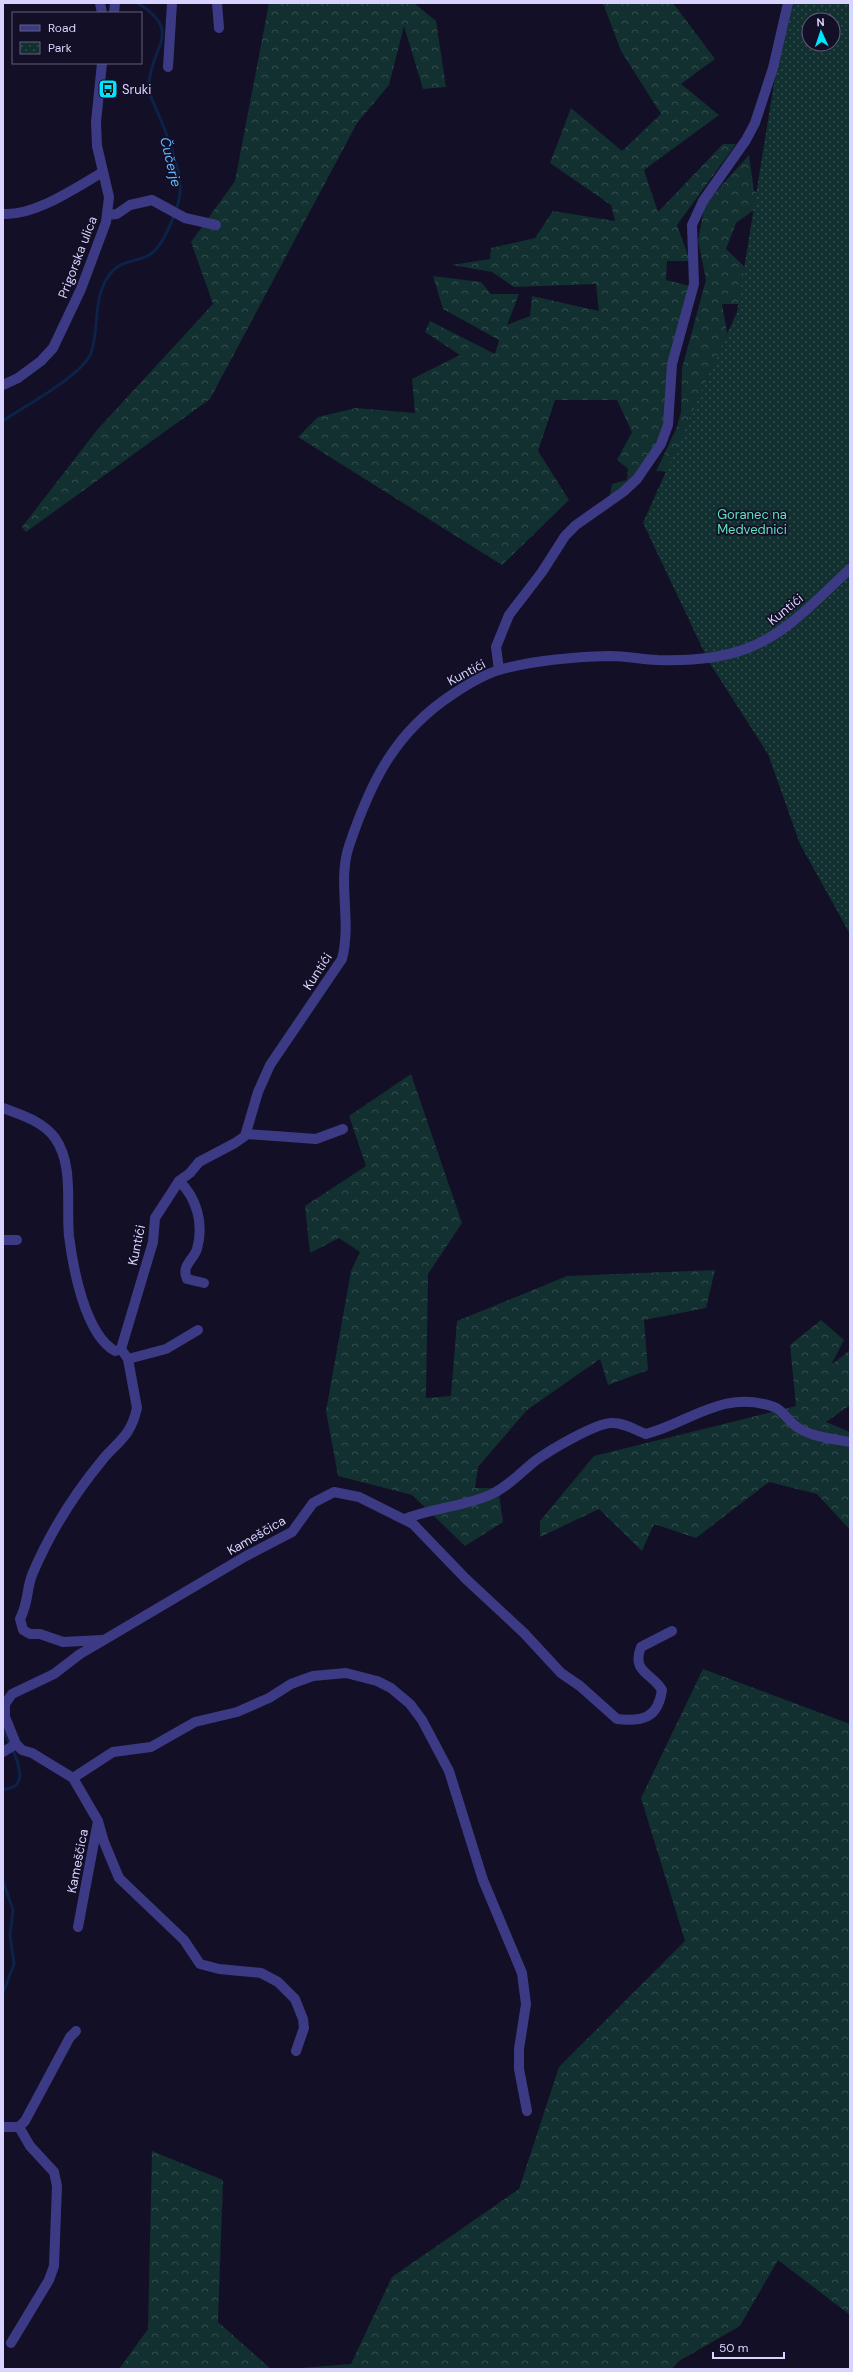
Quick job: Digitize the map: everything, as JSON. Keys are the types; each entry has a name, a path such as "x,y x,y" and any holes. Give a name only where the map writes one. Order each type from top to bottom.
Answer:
{"street":[{"path":"168,67 172,3"},
{"path":"217,3 219,28"},
{"path":"499,670 496,647 509,615 542,572 565,536 576,525 623,492 637,479 661,444 668,425 672,364 694,284 692,226 703,200 746,140 755,123 773,68 788,3"},
{"name":"Prigorska ulica","path":"3,385 18,378 41,361 53,348 81,289 107,215 109,196 97,146 96,122 102,64"},
{"path":"3,214 18,214 36,207 66,193 103,172"},
{"path":"107,215 117,214 130,205 152,200 185,218 216,225"},
{"name":"Kuntići","path":"121,1349 153,1242 155,1218 179,1181 190,1173 199,1162 236,1144 246,1134 258,1092 270,1065 342,959 346,944 347,921 345,862 372,787 388,758 413,724 435,706 465,686 499,670 565,659 610,656 688,660 748,648 773,635 806,610 850,569"},
{"path":"3,1108 44,1126 55,1138 66,1169 69,1236 87,1314 98,1334 109,1347 115,1351 121,1349"},
{"path":"246,1134 316,1139 343,1129"},
{"path":"179,1181 192,1195 199,1224 196,1250 186,1265 185,1274 187,1278 204,1283"},
{"path":"3,1240 17,1240"},
{"path":"128,1359 166,1349 198,1330"},
{"name":"Kameščica","path":"104,1640 63,1642 40,1634 30,1634 23,1630 20,1618 27,1603 30,1579 66,1507 94,1470 124,1439 132,1424 137,1408 128,1359 121,1349"},
{"path":"405,1519 418,1514 470,1503 491,1495 506,1486 535,1461 590,1429 610,1423 622,1424 646,1434 712,1406 732,1403 754,1403 776,1407 797,1428 850,1442"},
{"name":"Kameščica","path":"78,1927 98,1821 73,1778 32,1753 10,1748 5,1717 5,1704 8,1699 21,1689 54,1674 80,1654 246,1556 292,1532 313,1503 334,1492 359,1496 413,1524 483,1595 503,1612 560,1673 580,1686 617,1719 647,1718 655,1712 662,1690 638,1664 638,1655 641,1647 672,1631"},
{"path":"73,1778 113,1752 151,1747 195,1722 237,1712 269,1698 291,1684 313,1676 346,1673 377,1681 391,1688 410,1704 422,1720 449,1771 483,1880 520,1968 526,2004 519,2049 519,2069 527,2111"},
{"path":"98,1821 104,1842 120,1878 184,1940 200,1964 219,1969 261,1973 278,1982 295,1999 303,2019 304,2028 296,2051"},
{"path":"3,2127 18,2127 25,2121 67,2043 76,2031"},
{"path":"11,2343 49,2280 54,2266 57,2186 54,2172 30,2146 18,2127"}],"green space":[{"path":"269,3 414,3 436,21 446,87 423,89 404,26 389,85 357,123 210,399 26,532 22,527 97,430 213,304 191,242 235,181"},
{"path":"603,3 673,3 715,59 681,84 719,115 644,170 658,212 723,144 736,144 677,225 690,261 667,261 666,280 694,287 669,366 667,424 632,485 609,499 612,484 627,480 628,469 617,460 632,432 617,400 555,400 538,451 569,500 502,565 298,437 318,417 356,408 415,413 412,379 460,355 425,332 430,321 495,354 499,340 443,309 433,276 481,282 491,294 519,294 507,325 530,316 532,296 599,311 596,284 514,287 492,272 452,265 490,259 491,248 535,238 553,211 615,221 611,205 550,163 571,108 622,151 661,114 621,51"},
{"name":"Goranec na Medvednici","path":"787,3 850,3 850,934 800,844 768,754 709,662 643,523 737,312"},
{"path":"749,155 754,191 772,197 736,223 726,249 745,267 739,304 722,304 727,332 731,341 850,351 709,473 656,471 677,427 681,412 682,368 706,280 698,240 705,204"},
{"path":"411,1074 462,1223 428,1274 426,1398 451,1396 457,1321 567,1276 715,1270 706,1308 644,1320 648,1370 608,1385 600,1359 527,1410 478,1467 475,1488 498,1488 503,1522 465,1546 412,1495 338,1476 326,1411 351,1271 360,1252 339,1238 310,1253 305,1206 366,1166 349,1116"},
{"path":"821,1320 844,1340 831,1365 850,1350 850,1405 826,1422 850,1432 850,1530 817,1494 769,1482 696,1538 654,1524 642,1551 599,1509 540,1537 540,1521 594,1456 796,1406 790,1345"},
{"path":"703,1669 850,1724 850,2315 778,2260 740,2326 679,2361 672,2369 287,2369 351,2364 392,2277 519,2189 559,2067 685,1941 641,1798"},
{"path":"152,2151 223,2180 218,2322 271,2369 119,2369 148,2329"}],"waterway":[{"name":"Čučerje","path":"3,421 52,390 77,371 86,362 94,343 98,302 104,283 118,266 144,258 154,251 169,228 179,201 180,186 177,166 149,88 151,71 162,40 162,32 159,23 152,13 138,3"},
{"name":"Čučerje","path":"3,1730 13,1750 20,1775 19,1781 15,1786 3,1790"},
{"name":"Čučerje","path":"3,1881 13,1910 10,1935 14,1964 3,1993"}],"place":[{"name":"Sruki","path":"108,89"}]}
